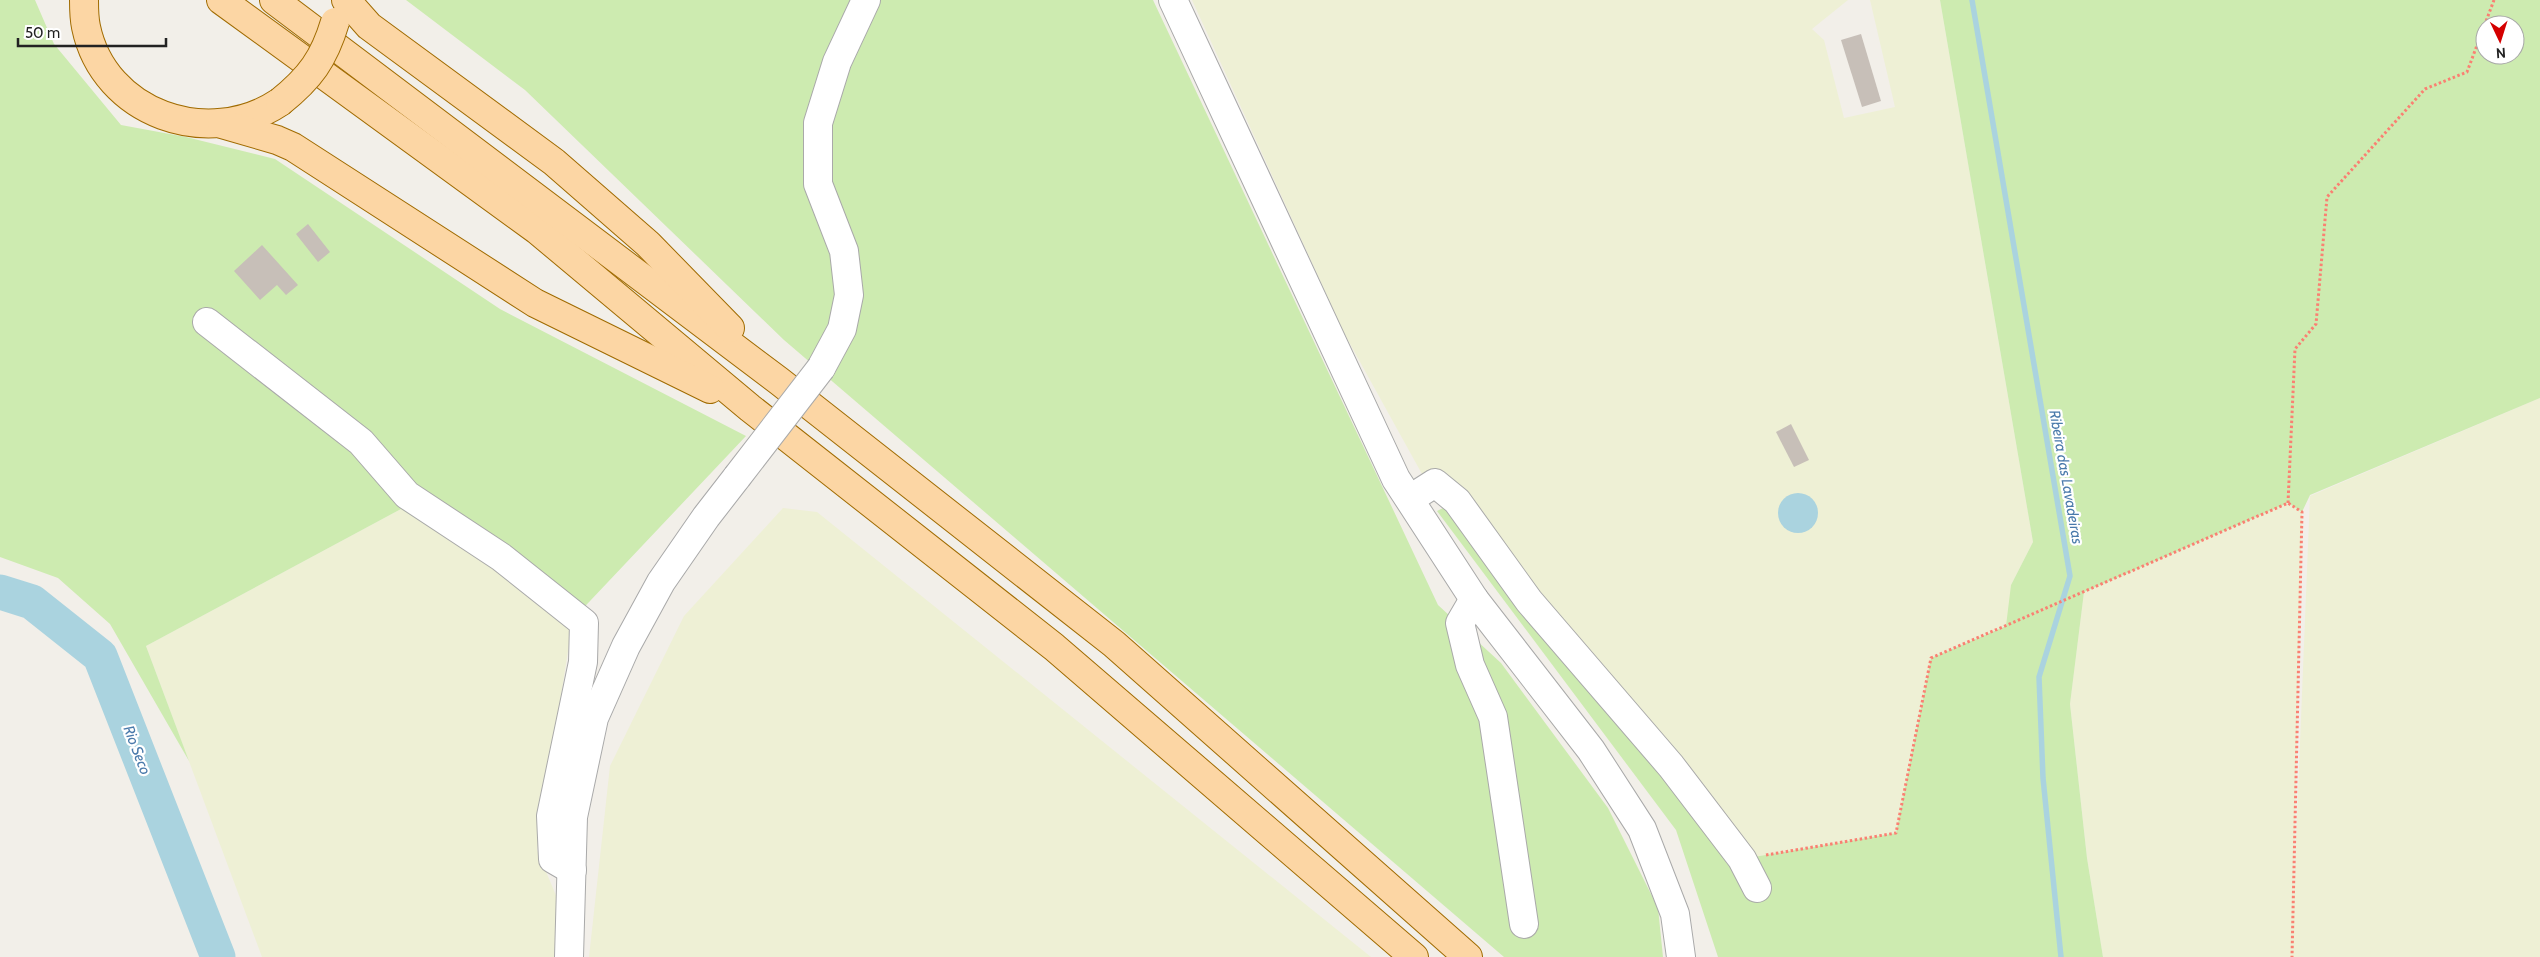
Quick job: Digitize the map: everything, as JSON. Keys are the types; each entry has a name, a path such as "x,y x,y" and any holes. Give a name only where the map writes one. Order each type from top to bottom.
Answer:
{"main road":[{"path":"71,0 86,27 102,65 116,83 137,102 181,122 222,124 277,140 293,147 535,302 750,408"},
{"path":"84,0 86,27"},
{"path":"221,0 537,230 750,408 1054,647 1414,957"},
{"path":"274,0 779,381 1114,644 1468,957"},
{"path":"222,124 247,119 264,112 280,102 312,74 323,55 340,7 369,26 554,162 641,238 710,306 779,381"}],"street":[{"path":"569,957 574,817 594,718 626,646 661,582 706,517 822,368 842,329 849,295 844,252 818,184 818,122 837,62 866,0"},
{"path":"1173,0 1396,478 1474,599 1590,750 1642,829 1675,914 1682,957"},
{"path":"207,322 360,442 407,495 501,557 584,623 583,662 551,816 553,859 572,870"},
{"path":"1410,500 1435,483 1457,501 1529,602 1671,766 1742,860 1757,888"},
{"path":"1474,599 1460,623 1470,665 1493,717 1524,924"}],"path":[{"path":"2288,503 2295,350 2316,324 2326,197 2424,89 2467,72 2494,0"},
{"path":"1742,860 1896,833 1932,658 2288,503"},
{"path":"2288,503 2302,512 2292,957"}],"green space":[{"path":"0,0 35,0 54,44 121,125 186,137 275,159 500,309 746,436 573,619 401,509 146,646 189,761 110,624 58,578 0,557"},
{"path":"406,0 1153,0 1438,605 1501,663 1608,808 1658,908 1663,957 1504,957 784,340 525,90"},
{"path":"1192,0 1848,0 1812,29 1824,40 1844,118 1895,107 1870,0 1940,0 2033,542 2011,585 2010,624 1931,658 1896,833 1742,859 1444,475 1422,474 1344,333"},
{"path":"1940,0 2540,0 2540,398 2310,495 2302,512 2288,503 2084,592 2070,704 2087,858 2103,957 1718,957 1676,830 1437,511 1457,501 1742,859 1896,833 1931,658 2006,626 2011,585 2033,542"},
{"path":"2540,398 2540,957 2103,957 2087,858 2070,704 2084,592 2288,503 2302,512 2293,916 2310,496"},
{"path":"783,508 817,512 1371,957 589,957 610,766 684,616"},
{"path":"401,509 573,619 537,850 560,905 554,957 262,957 146,646"}],"water":[{"path":"1802,493 1809,496 1815,502 1818,513 1817,521 1809,530 1802,533 1794,533 1787,530 1779,521 1778,509 1781,502 1790,494"}],"building":[{"path":"1861,34 1881,101 1862,107 1841,40"},
{"path":"308,224 330,252 318,262 296,234"},
{"path":"262,245 298,285 286,295 277,285 260,300 234,271"},
{"path":"1791,424 1809,460 1794,467 1776,432"}],"waterway":[{"name":"Ribeira das Lavadeiras","path":"1972,0 2070,576 2039,677 2043,778 2061,957"},
{"name":"Rio Seco","path":"0,592 32,602 100,656 218,957"}]}
